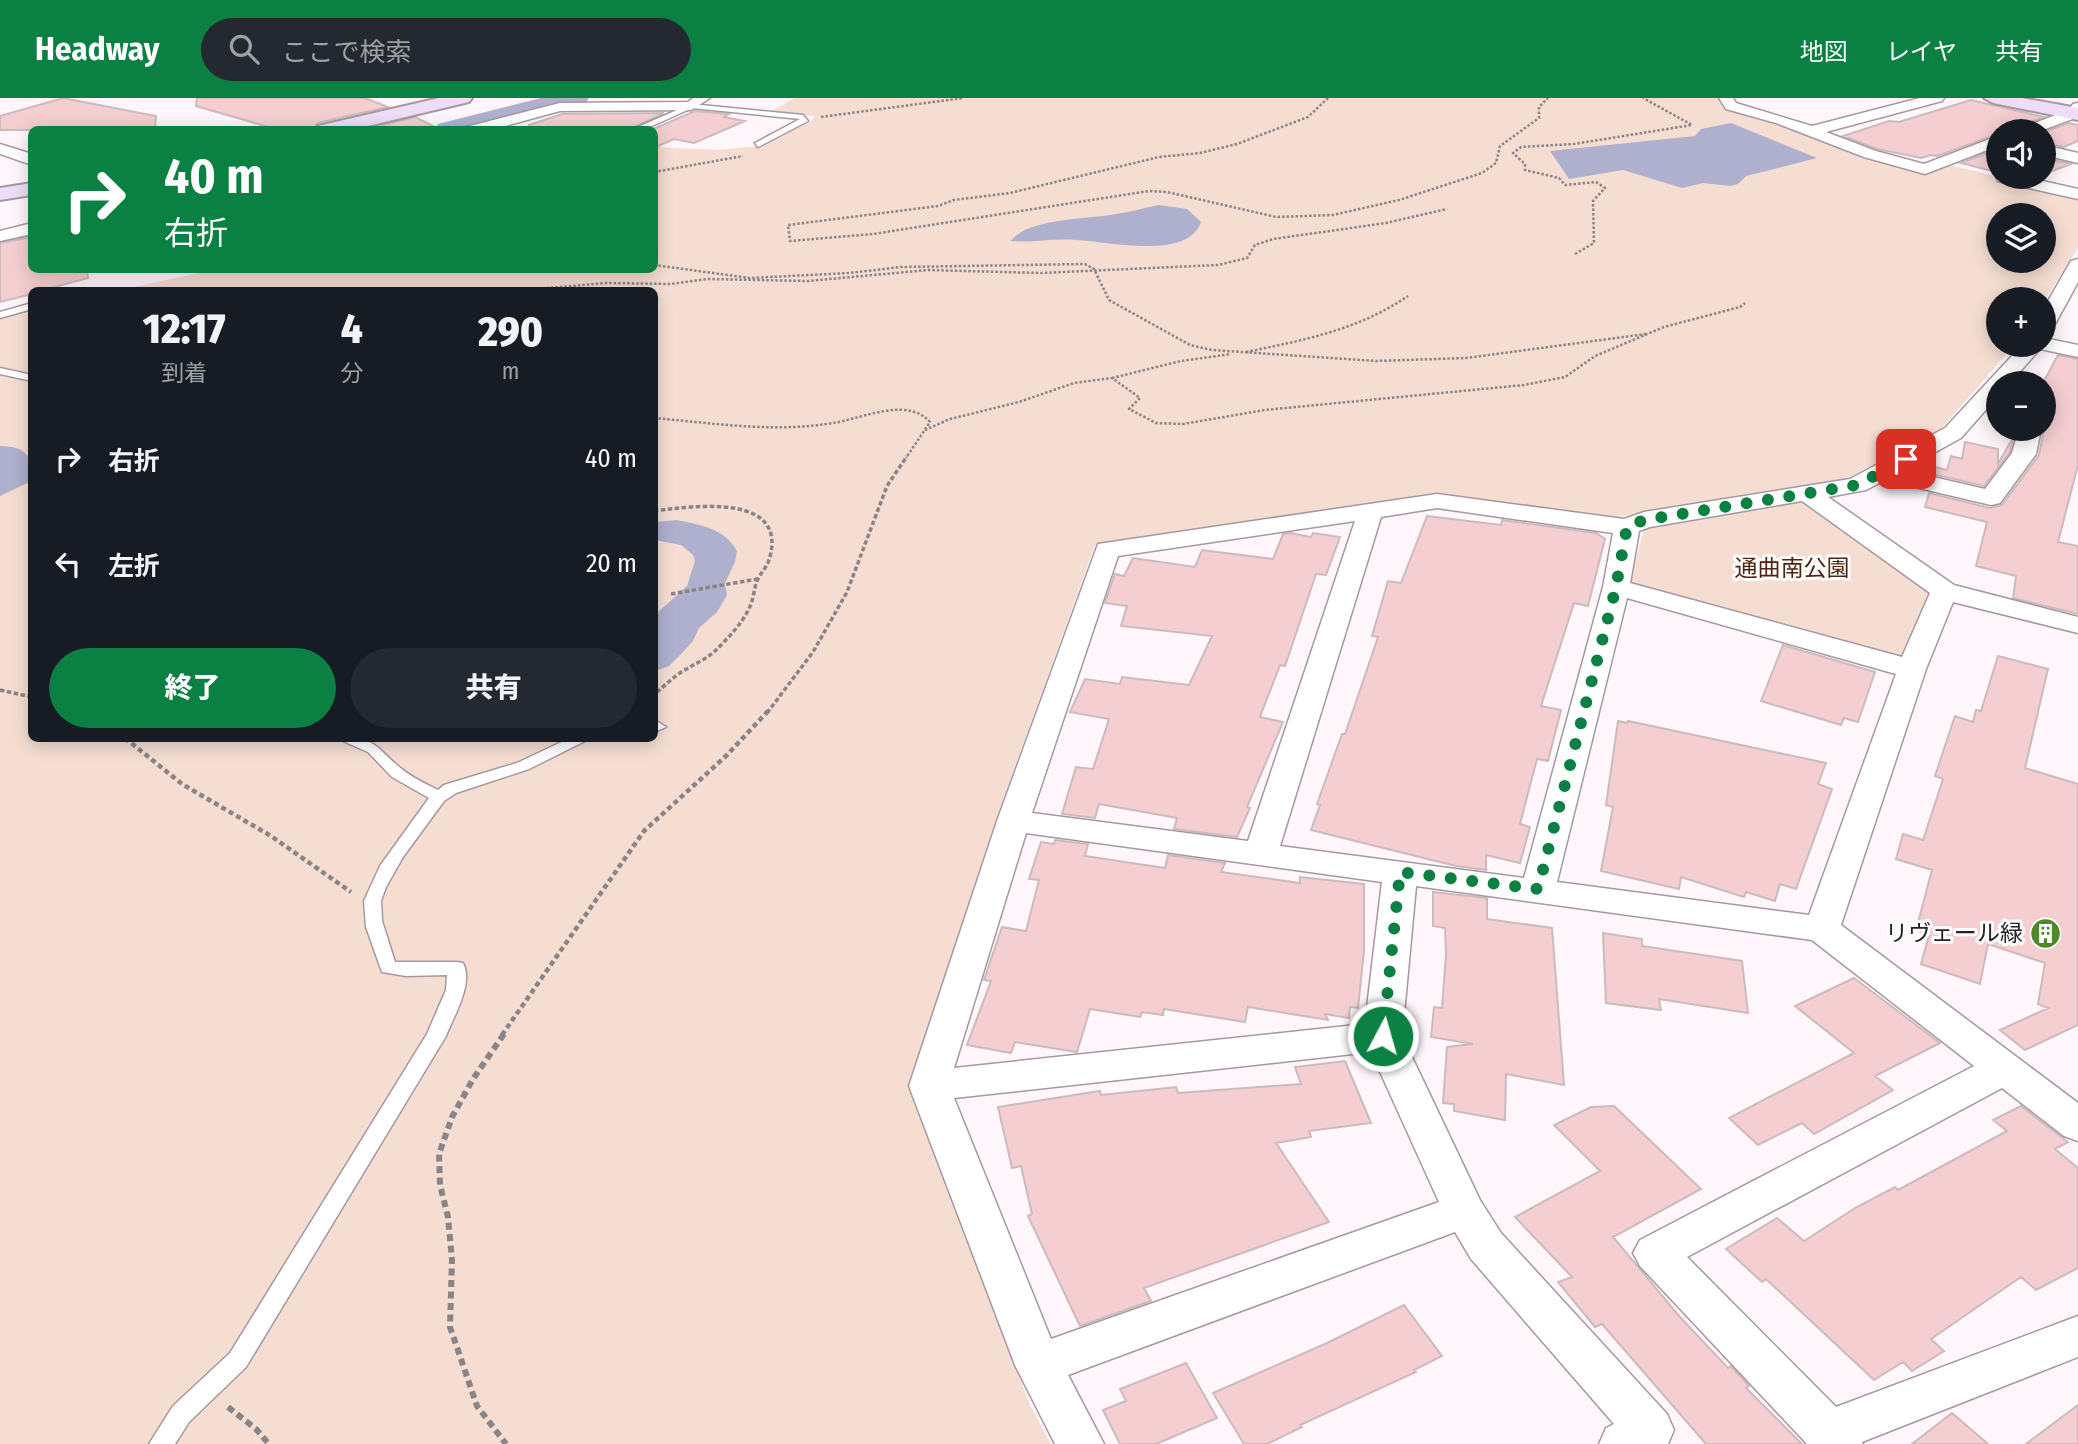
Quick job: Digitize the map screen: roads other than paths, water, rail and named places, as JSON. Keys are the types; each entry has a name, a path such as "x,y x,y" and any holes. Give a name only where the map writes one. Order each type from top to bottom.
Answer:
{"main road":[{"path":"342,126 463,98"},
{"path":"1993,98 2077,112"},
{"path":"0,194 28,190"}],"street":[{"path":"1726,98 1731,106 1812,131 1870,154 1925,169 1986,145"},
{"path":"1812,131 1937,98"},
{"path":"486,126 560,107 697,102"},
{"path":"2056,120 2077,112"},
{"path":"0,149 28,159"},
{"path":"2056,153 2078,158"},
{"path":"1944,161 1986,172"},
{"path":"2056,189 2078,194"},
{"path":"0,236 28,229"},
{"path":"0,248 28,241"},
{"path":"2056,304 2078,265"},
{"path":"2056,346 2078,351"},
{"path":"1080,1444 1038,1366 929,1086 1013,821 1107,550 1437,501 1627,527 1644,520 1857,485 1954,433 2022,357"},
{"path":"1970,415 1986,419"},
{"path":"1882,472 1991,498 2024,454 2027,441"},
{"path":"1808,494 1944,591 2078,625"},
{"path":"1261,853 1370,512"},
{"path":"1538,889 1616,587 1627,527"},
{"path":"1616,587 1912,669"},
{"path":"1822,929 1912,669 1944,591"},
{"path":"1013,821 1822,929 2078,1125"},
{"path":"1400,872 1383,1036 1464,1212 1486,1246 1645,1439"},
{"path":"929,1086 1383,1036"},
{"path":"2003,1069 1655,1253 1833,1439 2078,1336"},
{"path":"1038,1366 1464,1212"}],"lane":[{"path":"644,126 697,102 803,117 803,120 758,145"},
{"path":"0,315 28,307"},
{"path":"0,371 28,377"},
{"path":"354,742 373,749 398,774 438,797"},
{"path":"161,1444 181,1414 238,1360 270,1311 436,1036 455,990 457,968 406,970 388,967 371,912 374,894 387,869 438,797 450,789 523,766 574,742"}],"water":[{"path":"1731,123 1817,158 1746,176 1738,184 1730,186 1703,183 1682,188 1623,170 1569,179 1550,151 1695,136 1701,129"},
{"path":"1159,205 1187,209 1201,222 1193,234 1164,245 1068,240 1011,241 1029,228 1042,224"},
{"path":"0,446 16,448 28,457 28,483 0,496"},
{"path":"677,520 703,526 726,537 737,551 725,583 727,595 717,612 699,628 693,641 669,666 658,670 658,612 687,586 695,561 693,555 681,545 658,541 658,522"}],"waterway":[{"path":"465,126 575,98"},
{"path":"0,242 28,235"}],"place":[{"name":"リヴェール緑","path":"2046,933"}],"park label":[{"name":"通曲南公園","path":"1792,568"}]}
